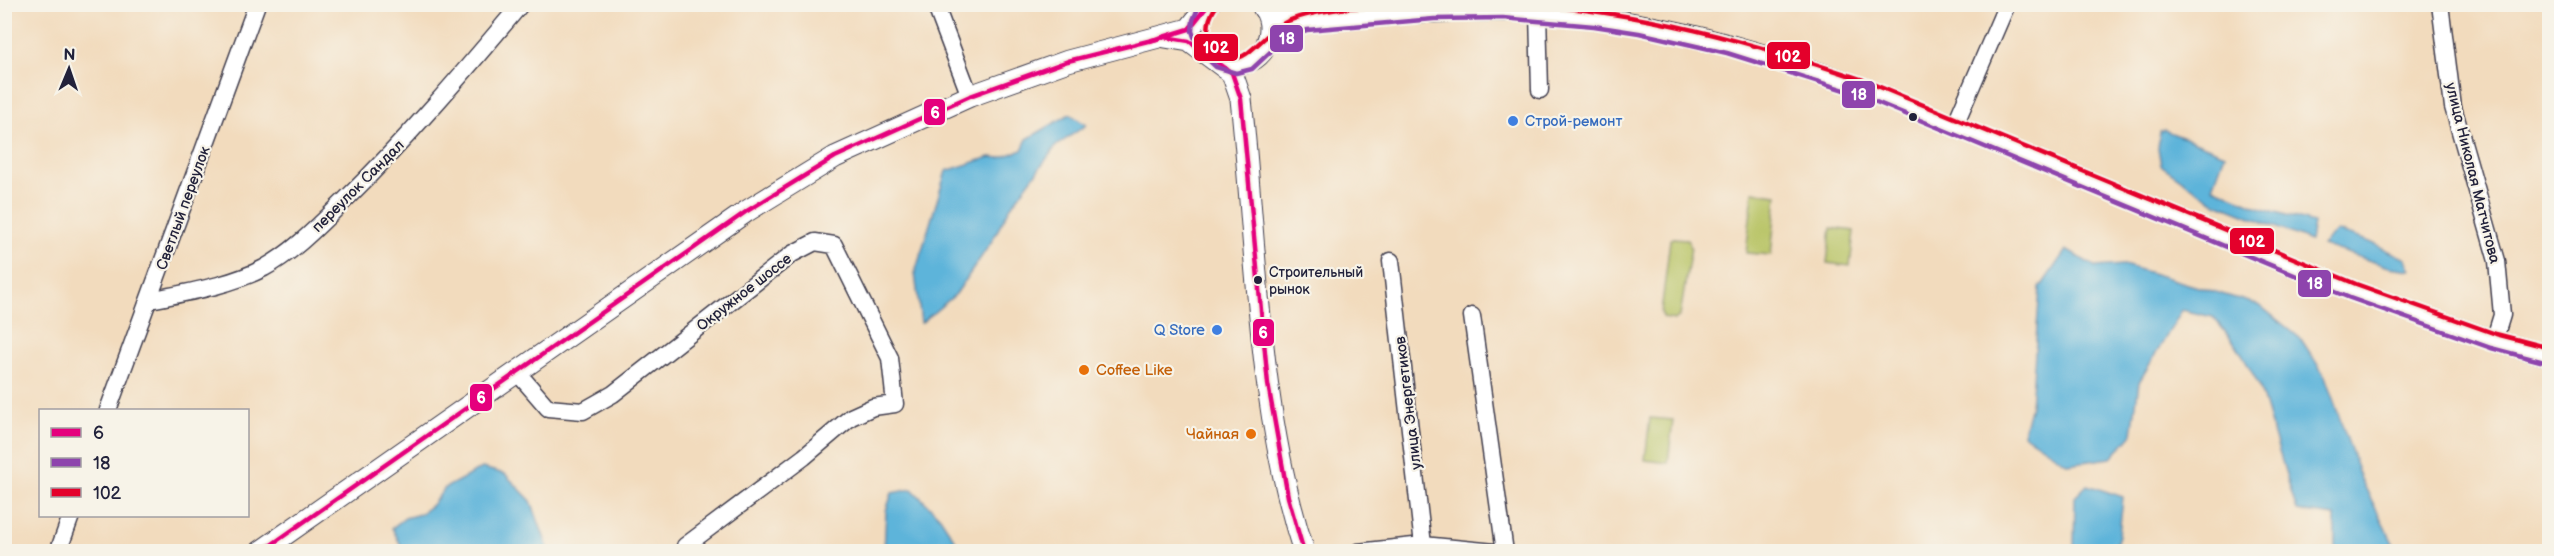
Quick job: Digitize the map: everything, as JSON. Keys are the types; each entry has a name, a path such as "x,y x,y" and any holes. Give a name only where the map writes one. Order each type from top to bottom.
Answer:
{"main road":[{"path":"1262,7 1292,20 1314,21 1503,8 1632,24 1714,41 1788,62 1860,87 2353,291 2494,341 2550,356"},
{"path":"1262,7 1269,19 1270,30 1265,47 1245,70 1241,99 1265,365 1278,455 1290,508 1304,552"},
{"path":"1205,9 1198,28 1202,44 1213,58 1231,65 1243,64 1254,59 1265,47 1294,26 1314,21"},
{"path":"260,552 747,211 836,157 970,96 1068,61 1190,29 1205,9"},
{"path":"1164,37 1189,41 1232,73 1241,99"}],"street":[{"name":"Светлый переулок","path":"109,409 256,4"},
{"name":"переулок Сандал","path":"150,300 246,276 280,258 303,240 420,123 521,4"},
{"path":"935,4 970,96"},
{"path":"1954,127 2007,4"},
{"name":"улица Николая Матчитова","path":"2440,4 2453,107 2496,261 2502,315 2494,341"},
{"path":"1538,13 1540,90"},
{"name":"Окружное шоссе","path":"517,372 548,408 583,411 614,394 792,254 816,242 834,245 890,358 895,404 873,407 851,417 804,457 686,546"},
{"name":"улица Энергетиков","path":"1391,261 1423,545"},
{"path":"1472,316 1504,552"},
{"path":"58,552 71,517"},
{"path":"1358,552 1423,545 1495,552"}],"green space":[{"path":"1753,192 1777,195 1771,255 1746,253"},
{"path":"1831,228 1854,231 1850,266 1827,263"},
{"path":"1673,238 1687,239 1691,247 1680,316 1674,320 1664,318 1661,313 1670,240"},
{"path":"1650,418 1673,420 1668,463 1645,460"}],"water":[{"path":"1070,114 1086,125 1056,146 1010,208 990,244 956,294 921,323 915,273 946,171 990,157 1000,158 1022,150 1027,139"},
{"path":"2164,130 2225,154 2213,187 2256,206 2313,223 2310,241 2212,201 2161,165 2158,148 2160,132"},
{"path":"2337,231 2370,242 2406,259 2411,270 2389,267 2322,245"},
{"path":"2066,250 2096,267 2124,265 2259,305 2301,339 2325,376 2361,479 2394,545 2394,551 2335,551 2335,516 2297,511 2259,385 2237,346 2213,317 2182,310 2139,382 2132,434 2111,458 2068,464 2023,434 2031,406 2040,288"},
{"path":"482,468 505,474 531,501 549,551 404,551 392,528 405,518 420,514 432,505 445,488"},
{"path":"2087,485 2123,497 2119,535 2114,551 2074,551 2075,497"},
{"path":"912,489 940,517 962,551 884,551 886,511 892,493"}],"transit line":[{"name":"18","path":"1200,4 1193,20 1192,31 1199,51 1216,67 1236,73 1252,69 1283,40 1307,30 1434,19 1503,18 1594,26 1639,33 1727,53 1857,94 2350,298 2491,348 2548,363"},
{"name":"6","path":"1150,41 1189,29 1209,4"},
{"name":"102","path":"1215,8 1209,24 1214,46 1237,58 1248,52 1281,25 1302,16 1353,8 1421,4"},
{"name":"102","path":"1522,4 1609,13 1695,30 1779,53 1863,80 2356,284 2496,334 2550,348"},
{"name":"6","path":"261,552 747,211 835,157 970,96 1068,61 1164,37 1189,41 1232,73 1241,99 1268,384 1288,497 1304,552"}],"place":[{"name":"Строй-ремонт","path":"1513,121"},
{"name":"Строительный рынок","path":"1258,280"},
{"name":"Q Store","path":"1217,330"},
{"name":"Coffee Like","path":"1084,370"},
{"name":"Чайная","path":"1251,434"}]}
